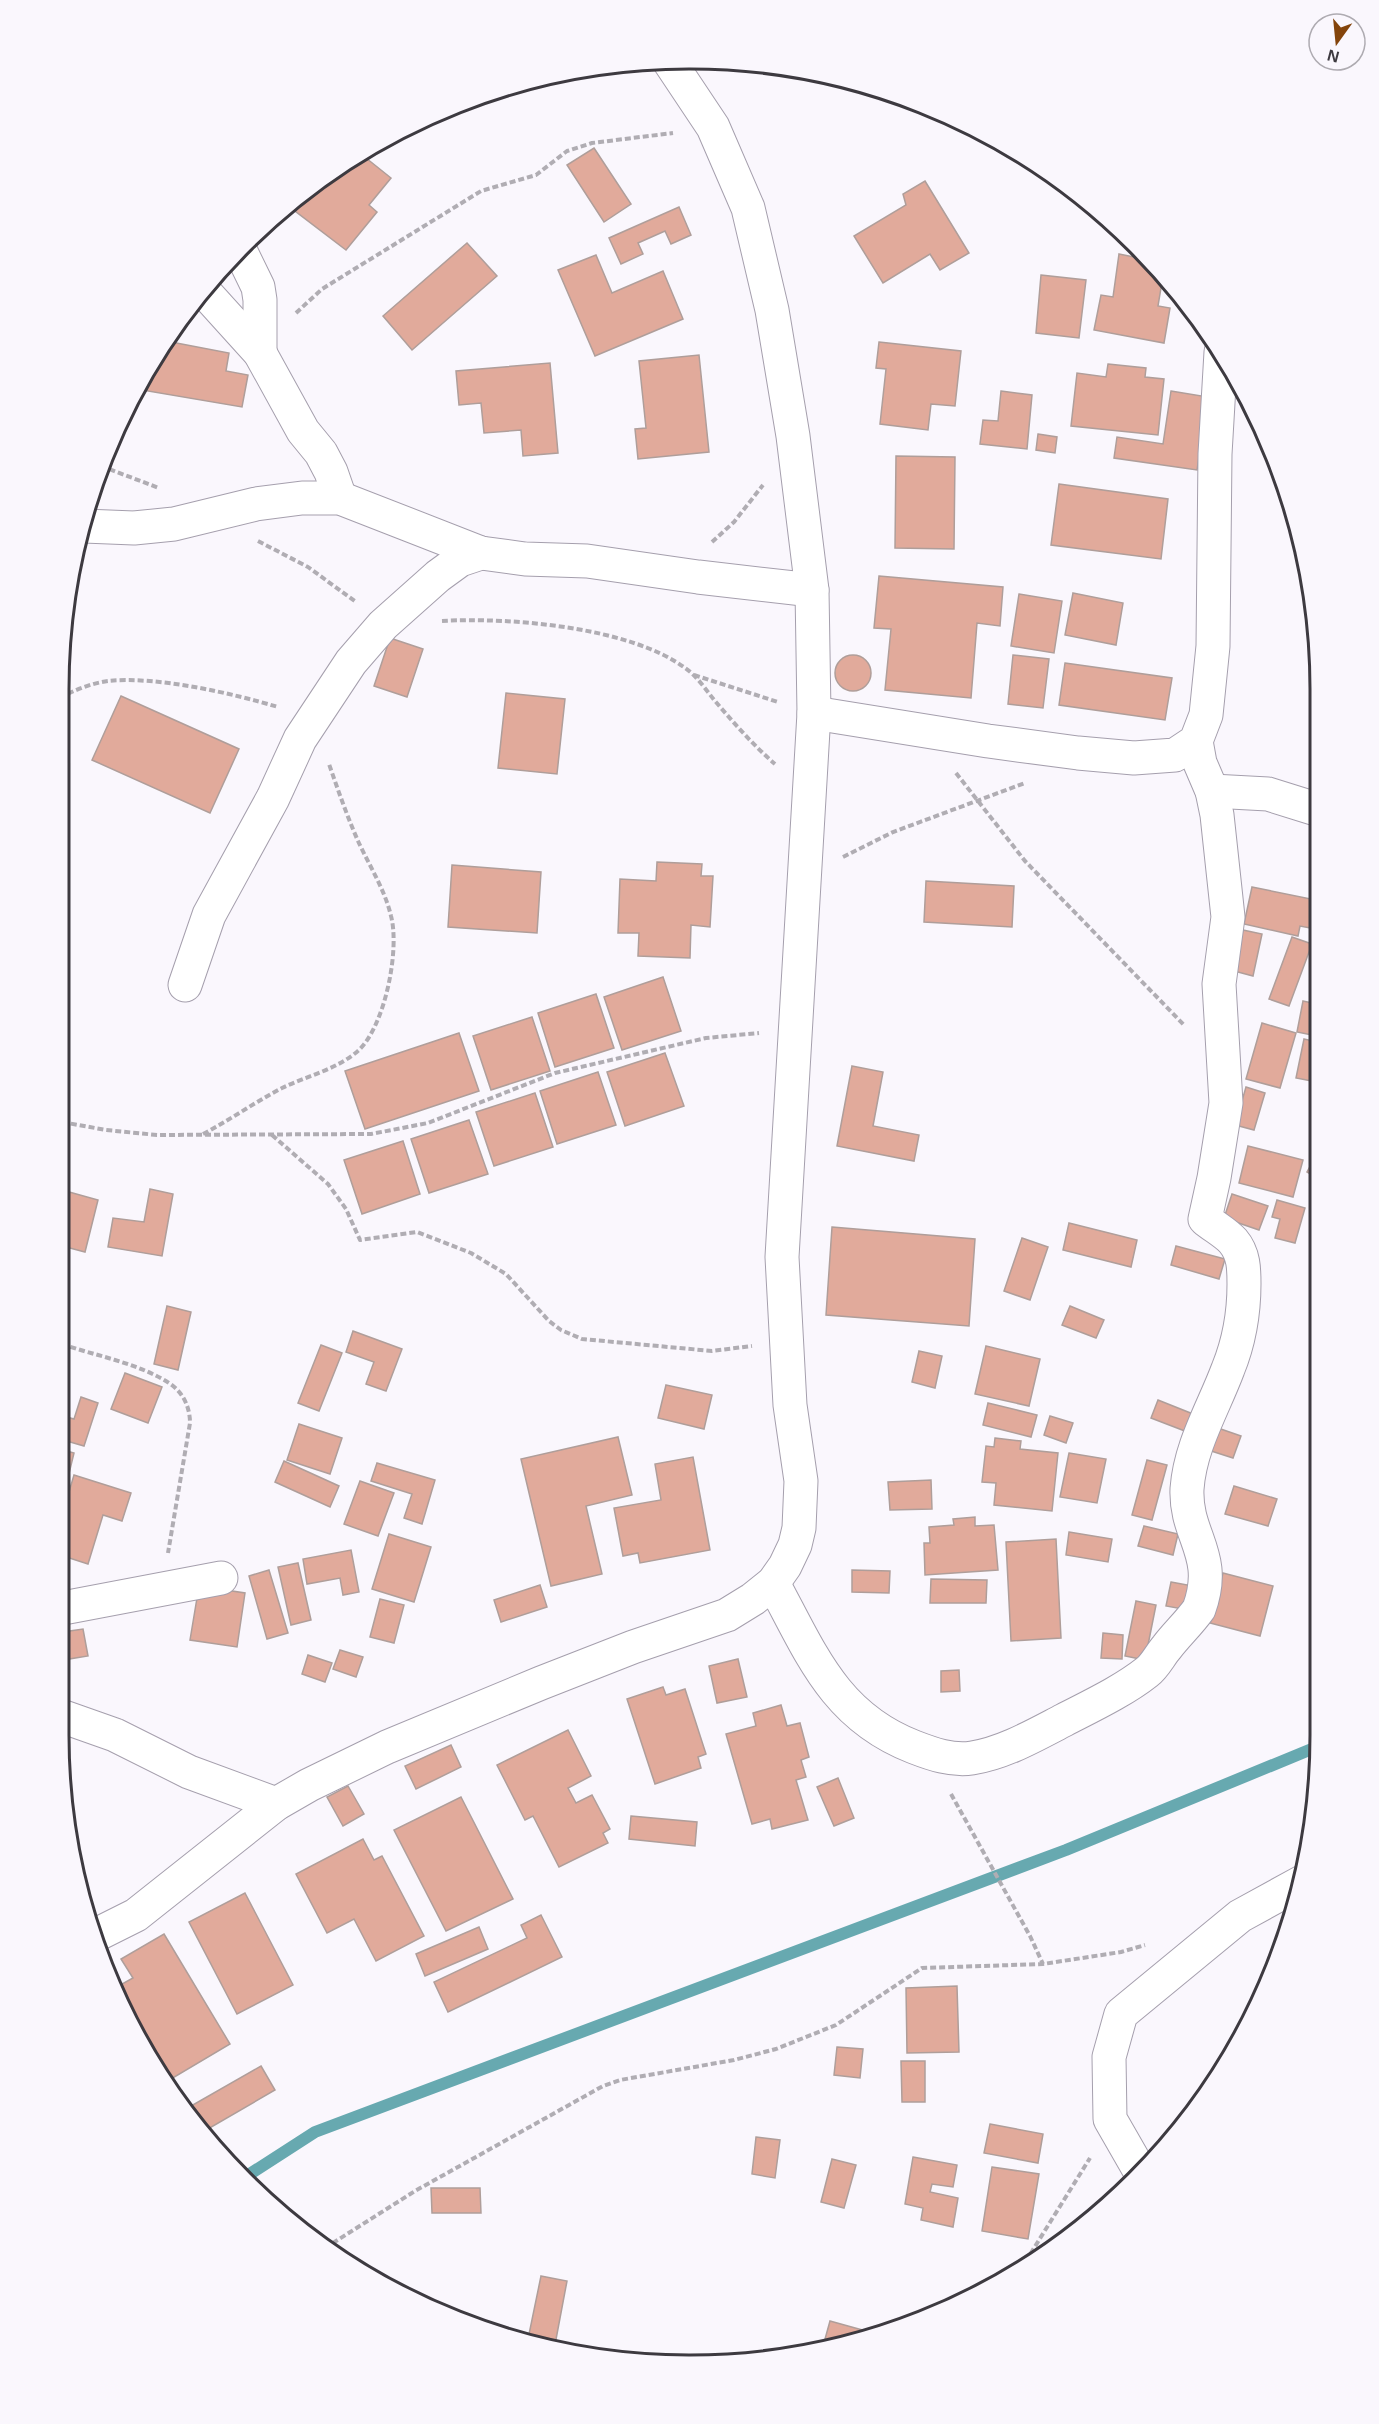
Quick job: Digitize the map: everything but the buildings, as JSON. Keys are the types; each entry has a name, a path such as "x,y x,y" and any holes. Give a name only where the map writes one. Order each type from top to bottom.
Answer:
{"street":[{"path":"101,1932 136,1915 276,1804 309,1785 387,1747 633,1647 727,1615 753,1599 773,1582 785,1566 799,1528 801,1481 789,1405 782,1257 814,713 812,590 793,436 772,310 748,207 713,127 675,69"},
{"path":"244,258 258,287 260,353"},
{"path":"209,297 260,353 303,431 321,453 331,472 340,498"},
{"path":"773,1582 822,1673 837,1694 861,1718 887,1736 929,1753 965,1759 998,1751 1067,1719 1148,1671 1199,1609 1206,1568 1187,1505 1189,1471 1199,1436 1229,1367 1243,1314 1242,1258 1232,1240 1205,1219 1226,1103 1220,984 1228,917 1217,815 1212,791 1200,763 1196,741 1206,715 1213,646 1215,454 1220,368"},
{"path":"91,526 134,528 174,524 256,504 302,498 340,498 480,553 525,559 586,561 812,590"},
{"path":"186,985 209,915 273,798 300,739 351,662 383,625 438,576 460,561 480,553"},
{"path":"814,713 1078,753 1155,758 1175,755 1196,741"},
{"path":"1212,791 1268,794 1310,807"},
{"path":"69,1607 221,1578"},
{"path":"69,1718 86,1723 189,1772 276,1804"},
{"path":"1136,2165 1110,2119 1108,2057 1122,2013 1240,1916 1291,1888"}],"path":[{"path":"260,353 281,327 322,289 481,191 536,175 567,151 592,143 713,127"},
{"path":"668,573 715,540 734,522 759,491 793,436"},
{"path":"255,540 332,582 383,625 457,620 505,621 615,636 644,646 669,658 693,675 758,749 809,792"},
{"path":"693,675 814,713"},
{"path":"69,694 100,682 138,681 217,693 314,718 356,838 392,918 393,946 386,992 370,1035 352,1055 269,1095 203,1134"},
{"path":"804,876 893,832 1023,784 1078,753"},
{"path":"977,801 1025,861 1157,999 1224,1058"},
{"path":"69,1123 157,1135 371,1134 428,1123 555,1073 649,1050 706,1038 795,1031"},
{"path":"272,1135 328,1184 346,1209 360,1240 417,1233 471,1253 506,1274 549,1321 573,1336 594,1342 712,1351 749,1347 785,1339"},
{"path":"69,1346 139,1369 170,1383 188,1405 189,1431 162,1590"},
{"path":"962,1815 1030,1936 1043,1964"},
{"path":"334,2242 415,2191 603,2086 620,2080 734,2060 776,2049 836,2025 922,1968 1043,1964 1121,1952 1154,1942"},
{"path":"1032,2251 1084,2170 1110,2119"}],"waterway":[{"path":"251,2173 315,2132 1066,1850 1310,1750"}]}
